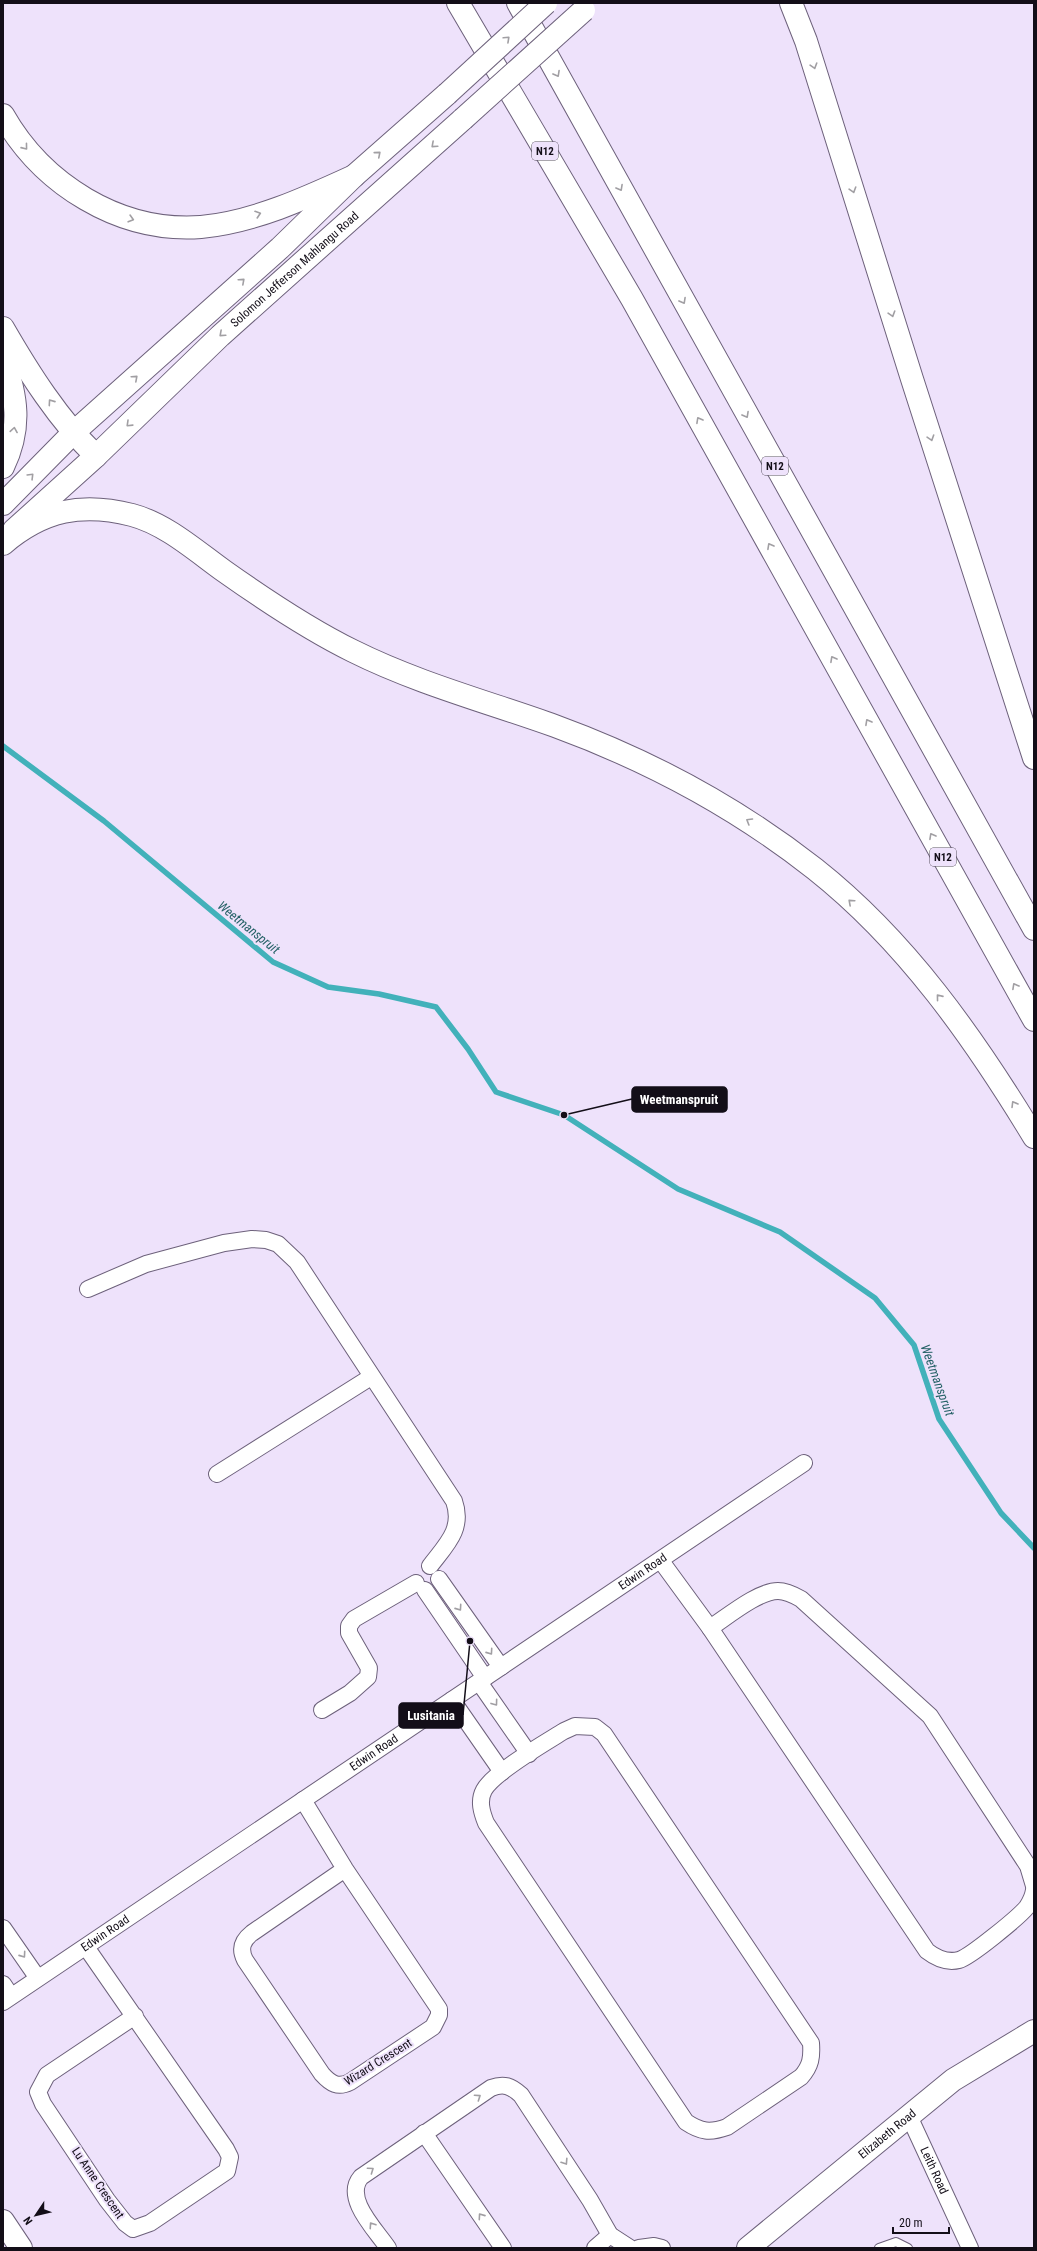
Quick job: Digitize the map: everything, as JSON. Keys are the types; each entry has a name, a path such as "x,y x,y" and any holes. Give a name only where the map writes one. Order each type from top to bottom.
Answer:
{"main road":[{"path":"446,3 573,222 603,267 632,299"},
{"name":"N12","path":"458,3 632,299 1034,1020"},
{"name":"N12","path":"518,3 1034,929"},
{"path":"3,504 73,434 280,248 354,176 447,94 546,3"},
{"path":"791,3 806,41 909,371 1034,758"},
{"path":"798,3 806,41"},
{"name":"Solomon Jefferson Mahlangu Road","path":"3,540 96,456 220,336 588,6"},
{"path":"3,115 12,130 30,152 48,172 67,188 114,214 142,222 176,228 227,223 306,198 354,176"},
{"path":"3,328 19,357 73,434 96,456"},
{"path":"3,357 16,401 15,427 10,451 3,467"},
{"path":"3,544 28,525 56,513 76,509 101,510 137,516 179,539 308,627 355,652 428,682 609,747 657,768 705,795 762,829 811,866 874,922 922,976 958,1022 996,1074 1034,1137"},
{"name":"Elizabeth Road","path":"748,2248 953,2080 1034,2031"},
{"path":"3,2221 21,2248"}],"street":[{"path":"88,1289 153,1262 224,1243 252,1239 266,1240 278,1244 297,1262 371,1377 389,1399 443,1482 457,1510 459,1517 457,1527 430,1566"},
{"path":"217,1474 371,1377"},
{"name":"Edwin Road","path":"6,1994 86,1947 501,1666 661,1561 804,1463"},
{"path":"661,1561 710,1628 927,1951 945,1961 959,1960 972,1953 1026,1908 1032,1898 1034,1890"},
{"path":"501,1666 439,1579 435,1569 425,1565 416,1572 421,1586 529,1754"},
{"path":"322,1710 350,1692 368,1677 368,1668 352,1641 349,1626 354,1619 373,1607 421,1586 434,1587 439,1579"},
{"path":"710,1628 764,1594 777,1591 788,1592 801,1599 930,1716 1028,1866 1034,1886"},
{"path":"452,1700 502,1772"},
{"path":"575,1726 594,1727 604,1734 804,2030 811,2043 812,2055 810,2067 801,2078 727,2127 714,2132 704,2132 686,2122 486,1823 482,1812 481,1800 484,1790 502,1772 529,1754 564,1731 575,1726"},
{"name":"Wizard Crescent","path":"304,1800 345,1869 436,2002 439,2015 433,2027 426,2032 350,2082 338,2086 332,2084 322,2074 245,1960 242,1948 246,1938 252,1932 345,1869"},
{"path":"3,1928 37,1977"},
{"name":"Lu Anne Crescent","path":"86,1947 135,2016 230,2157 227,2171 150,2223 133,2228 125,2223 107,2200 43,2104 38,2092 47,2075 135,2016"},
{"path":"388,2248 358,2202 355,2187 361,2177 491,2088 503,2085 509,2086 521,2095 590,2200 610,2235 630,2248"},
{"name":"Leith Road","path":"909,2116 970,2248"},
{"path":"424,2133 503,2248"},
{"path":"595,2248 610,2235"},
{"path":"639,2248 654,2246 662,2248"}],"lane":[{"path":"879,2248 896,2242 908,2248"}],"waterway":[{"name":"Weetmanspruit","path":"3,746 104,821 273,962 328,987 379,994 436,1007 468,1049 496,1092 564,1115 678,1189 780,1232 875,1298 914,1345 939,1419 1001,1513 1034,1548"}],"place":[{"name":"Weetmanspruit","path":"564,1115"},
{"name":"Lusitania","path":"470,1641"}]}
